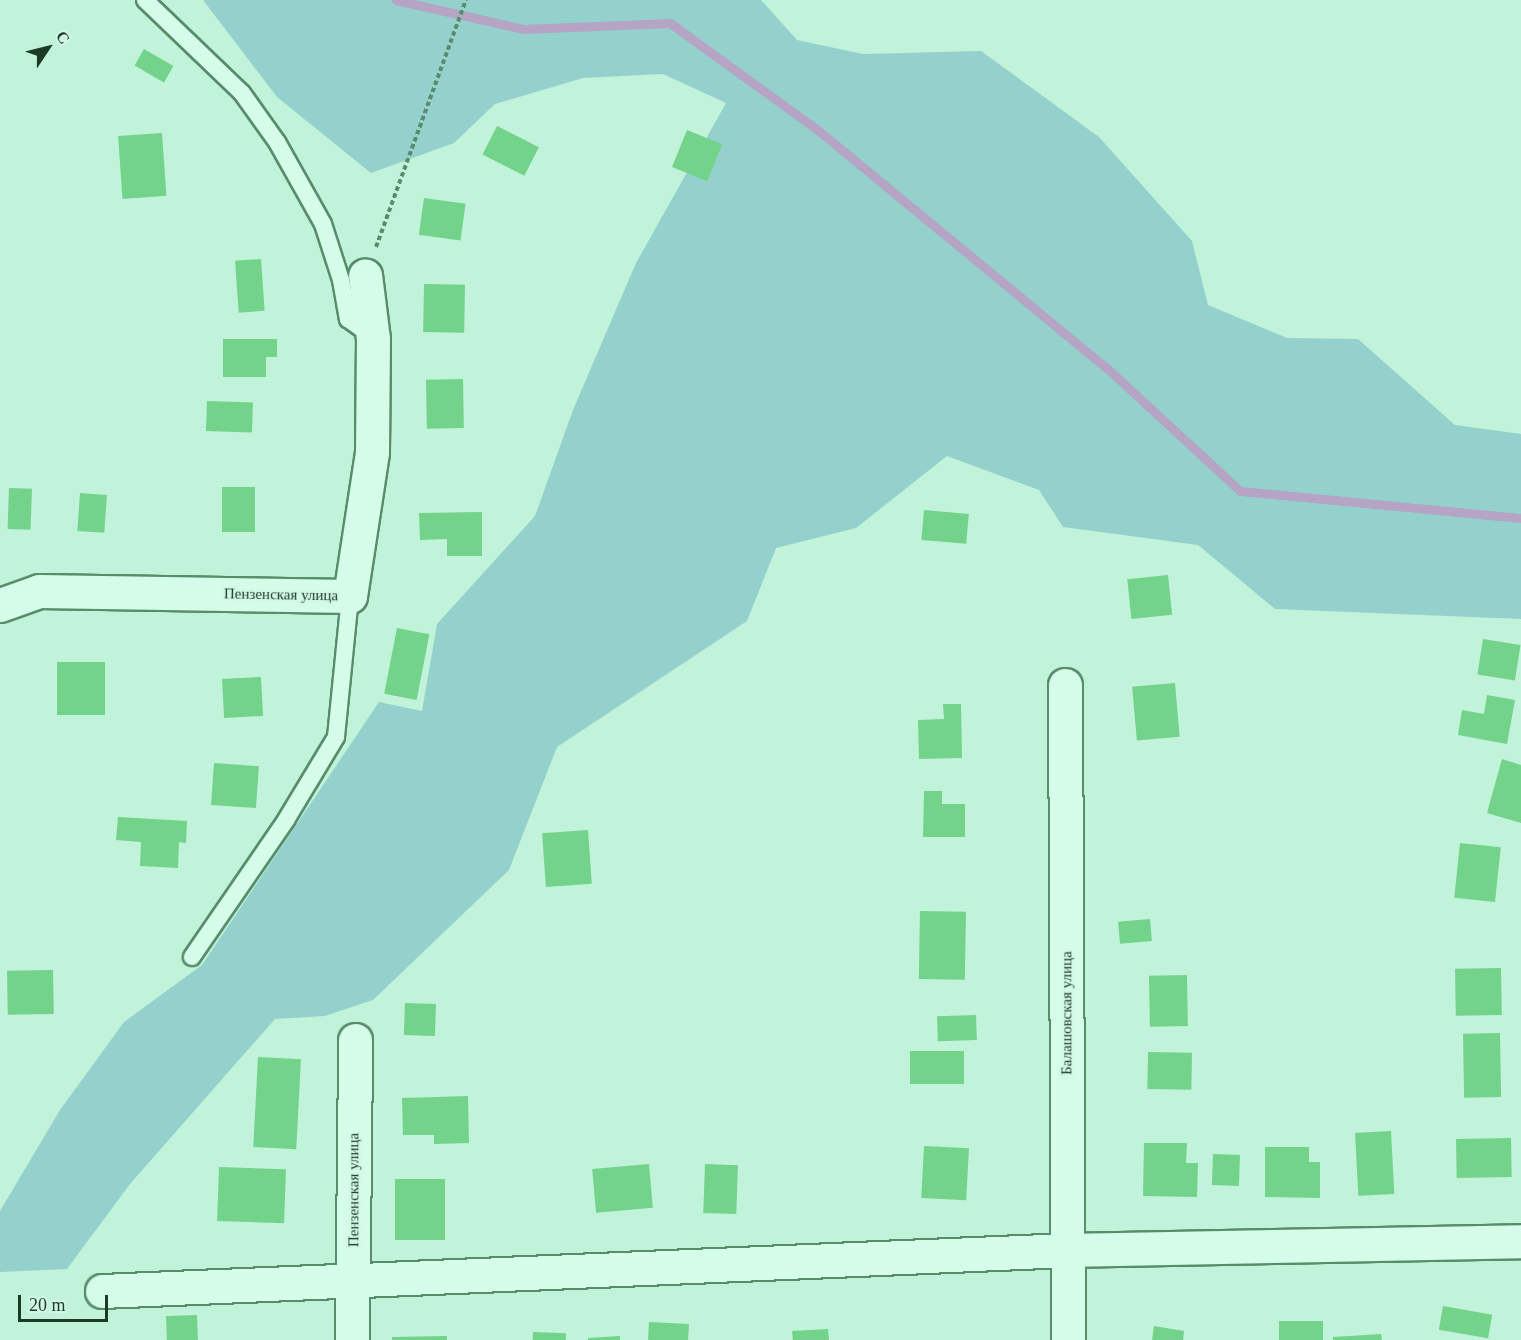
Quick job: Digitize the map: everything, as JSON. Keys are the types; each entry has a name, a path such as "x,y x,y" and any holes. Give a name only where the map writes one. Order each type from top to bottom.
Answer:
{"street":[{"name":"Пензенская улица","path":"0,604 39,591 350,596 372,452 374,339 365,275"},
{"name":"Балашовская улица","path":"1065,685 1068,1340"},
{"name":"Пензенская улица","path":"352,1340 355,1040"},
{"path":"102,1291 1069,1250 1521,1241"}],"lane":[{"path":"145,0 242,93 277,142 323,224 341,280 348,319 374,339"},
{"path":"192,957 286,820 336,737 350,596"}],"path":[{"path":"365,275 466,0"}],"shaded area":[{"path":"203,0 761,0 797,40 863,54 981,51 1099,137 1192,241 1208,305 1287,338 1358,339 1455,425 1521,434 1521,619 1275,609 1198,545 1063,527 1039,490 947,456 856,528 776,548 747,621 557,747 509,870 373,1000 325,1016 275,1019 130,1184 67,1269 0,1272 0,1211 60,1110 124,1022 202,965 379,702 422,711 437,624 535,516 573,410 636,263 726,103 663,74 583,78 495,104 454,143 371,173 277,97"}],"building":[{"path":"144,49 173,66 164,82 134,65"},
{"path":"497,126 539,147 524,176 482,155"},
{"path":"687,130 722,144 707,181 672,167"},
{"path":"162,133 166,196 123,199 118,136"},
{"path":"424,198 466,204 460,240 419,235"},
{"path":"261,259 265,311 239,313 235,261"},
{"path":"424,284 465,285 464,333 423,332"},
{"path":"223,339 277,339 277,357 266,357 266,377 223,377"},
{"path":"463,379 464,428 427,429 426,380"},
{"path":"207,401 253,403 252,433 206,431"},
{"path":"222,487 255,487 255,532 222,532"},
{"path":"9,488 32,489 31,530 8,529"},
{"path":"80,493 107,495 104,533 77,531"},
{"path":"924,510 969,514 966,544 921,540"},
{"path":"482,512 482,556 447,556 447,539 420,540 419,513"},
{"path":"1168,575 1172,615 1131,619 1127,579"},
{"path":"397,628 429,634 417,700 384,694"},
{"path":"1483,639 1521,645 1515,681 1477,675"},
{"path":"57,662 105,662 105,715 57,715"},
{"path":"261,677 263,716 224,718 222,679"},
{"path":"1175,683 1180,737 1137,741 1132,687"},
{"path":"1487,695 1515,700 1507,744 1458,735 1462,710 1484,714"},
{"path":"943,704 961,704 962,758 919,759 918,720 944,719"},
{"path":"1502,759 1521,765 1521,823 1487,813"},
{"path":"214,763 259,766 256,808 211,805"},
{"path":"924,791 942,791 942,804 965,804 965,837 923,837"},
{"path":"118,817 187,821 186,843 179,842 178,868 140,866 141,842 116,840"},
{"path":"588,830 592,884 546,887 542,833"},
{"path":"1460,843 1501,847 1495,902 1454,898"},
{"path":"920,911 966,912 965,980 919,979"},
{"path":"1150,919 1152,941 1120,944 1118,922"},
{"path":"1501,968 1502,1015 1456,1016 1455,969"},
{"path":"53,970 54,1014 8,1015 7,971"},
{"path":"1187,975 1188,1026 1150,1027 1149,976"},
{"path":"405,1003 436,1004 435,1036 404,1035"},
{"path":"976,1015 977,1040 938,1041 937,1016"},
{"path":"1500,1033 1501,1097 1464,1098 1463,1034"},
{"path":"910,1051 964,1051 964,1084 910,1084"},
{"path":"1148,1052 1192,1053 1191,1090 1147,1089"},
{"path":"258,1057 301,1059 296,1149 253,1147"},
{"path":"468,1096 469,1143 434,1144 434,1135 403,1135 402,1098"},
{"path":"1391,1131 1394,1194 1358,1196 1355,1133"},
{"path":"1511,1138 1512,1177 1457,1178 1456,1139"},
{"path":"1144,1143 1187,1143 1186,1163 1198,1163 1197,1197 1143,1196"},
{"path":"924,1146 969,1148 966,1200 921,1198"},
{"path":"1265,1147 1309,1147 1309,1162 1320,1162 1320,1198 1265,1197"},
{"path":"1213,1154 1240,1155 1239,1186 1212,1185"},
{"path":"649,1164 653,1208 596,1213 592,1169"},
{"path":"705,1164 738,1165 736,1214 703,1213"},
{"path":"219,1167 286,1169 284,1223 217,1221"},
{"path":"395,1179 445,1179 445,1240 395,1240"},
{"path":"1443,1306 1492,1315 1488,1338 1439,1330"},
{"path":"197,1315 198,1340 167,1340 166,1316"},
{"path":"1279,1321 1323,1321 1323,1340 1279,1340"},
{"path":"649,1322 689,1324 688,1340 648,1340"},
{"path":"1154,1326 1184,1331 1183,1340 1152,1340"},
{"path":"828,1329 829,1340 793,1340 792,1331"},
{"path":"533,1332 566,1333 566,1340 533,1340"},
{"path":"1381,1334 1382,1340 1333,1340 1333,1337"},
{"path":"447,1336 447,1340 392,1340 392,1337"},
{"path":"620,1336 620,1340 588,1340 588,1338"}],"waterway":[{"path":"396,0 524,29 670,23 819,131 1109,370 1240,491 1521,518"}]}
